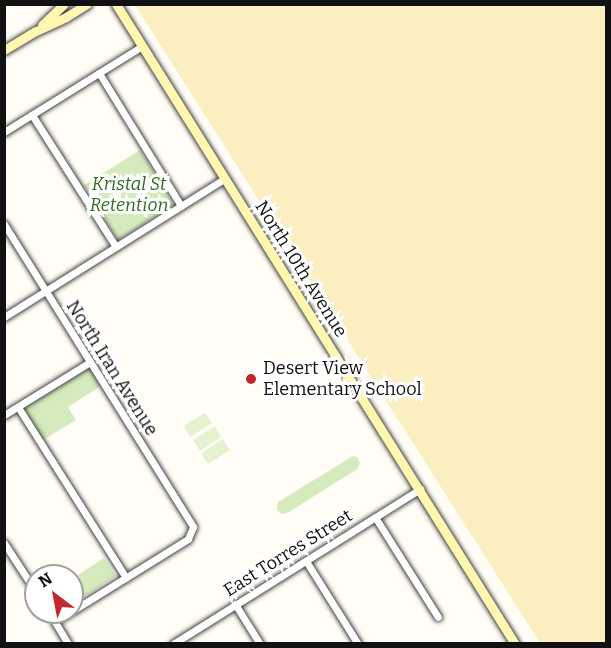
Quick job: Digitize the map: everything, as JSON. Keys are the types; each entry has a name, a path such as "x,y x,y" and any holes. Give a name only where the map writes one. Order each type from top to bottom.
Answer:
{"main road":[{"path":"36,31 64,4"},
{"path":"4,50 87,4"},
{"name":"North 10th Avenue","path":"116,4 515,644"}],"street":[{"path":"4,132 142,46"},
{"path":"99,73 181,206"},
{"path":"32,115 116,247"},
{"path":"4,317 224,179"},
{"name":"North Iran Avenue","path":"4,225 193,527 188,539 126,578"},
{"path":"4,415 90,362"},
{"path":"18,407 126,578 84,603"},
{"name":"East Torres Street","path":"173,644 420,489"},
{"path":"375,517 438,617"},
{"path":"4,543 24,574"},
{"path":"306,561 358,644"},
{"path":"236,604 260,644"},
{"path":"57,624 68,644"}],"green space":[{"name":"Kristal St Retention","path":"140,150 174,205 118,240 84,185"},
{"path":"90,362 104,384 68,407 76,420 40,442 18,407"},
{"path":"205,413 212,423 190,437 184,426"},
{"path":"215,426 221,437 200,451 193,440"},
{"path":"223,439 230,450 208,464 201,453"},
{"path":"353,456 357,457 360,463 357,469 289,512 282,514 277,510 278,502"},
{"path":"104,558 116,576 84,596 84,571"}],"sand":[{"path":"135,5 606,5 606,643 540,643"}],"place":[{"name":"Desert View Elementary School","path":"251,379"}]}
